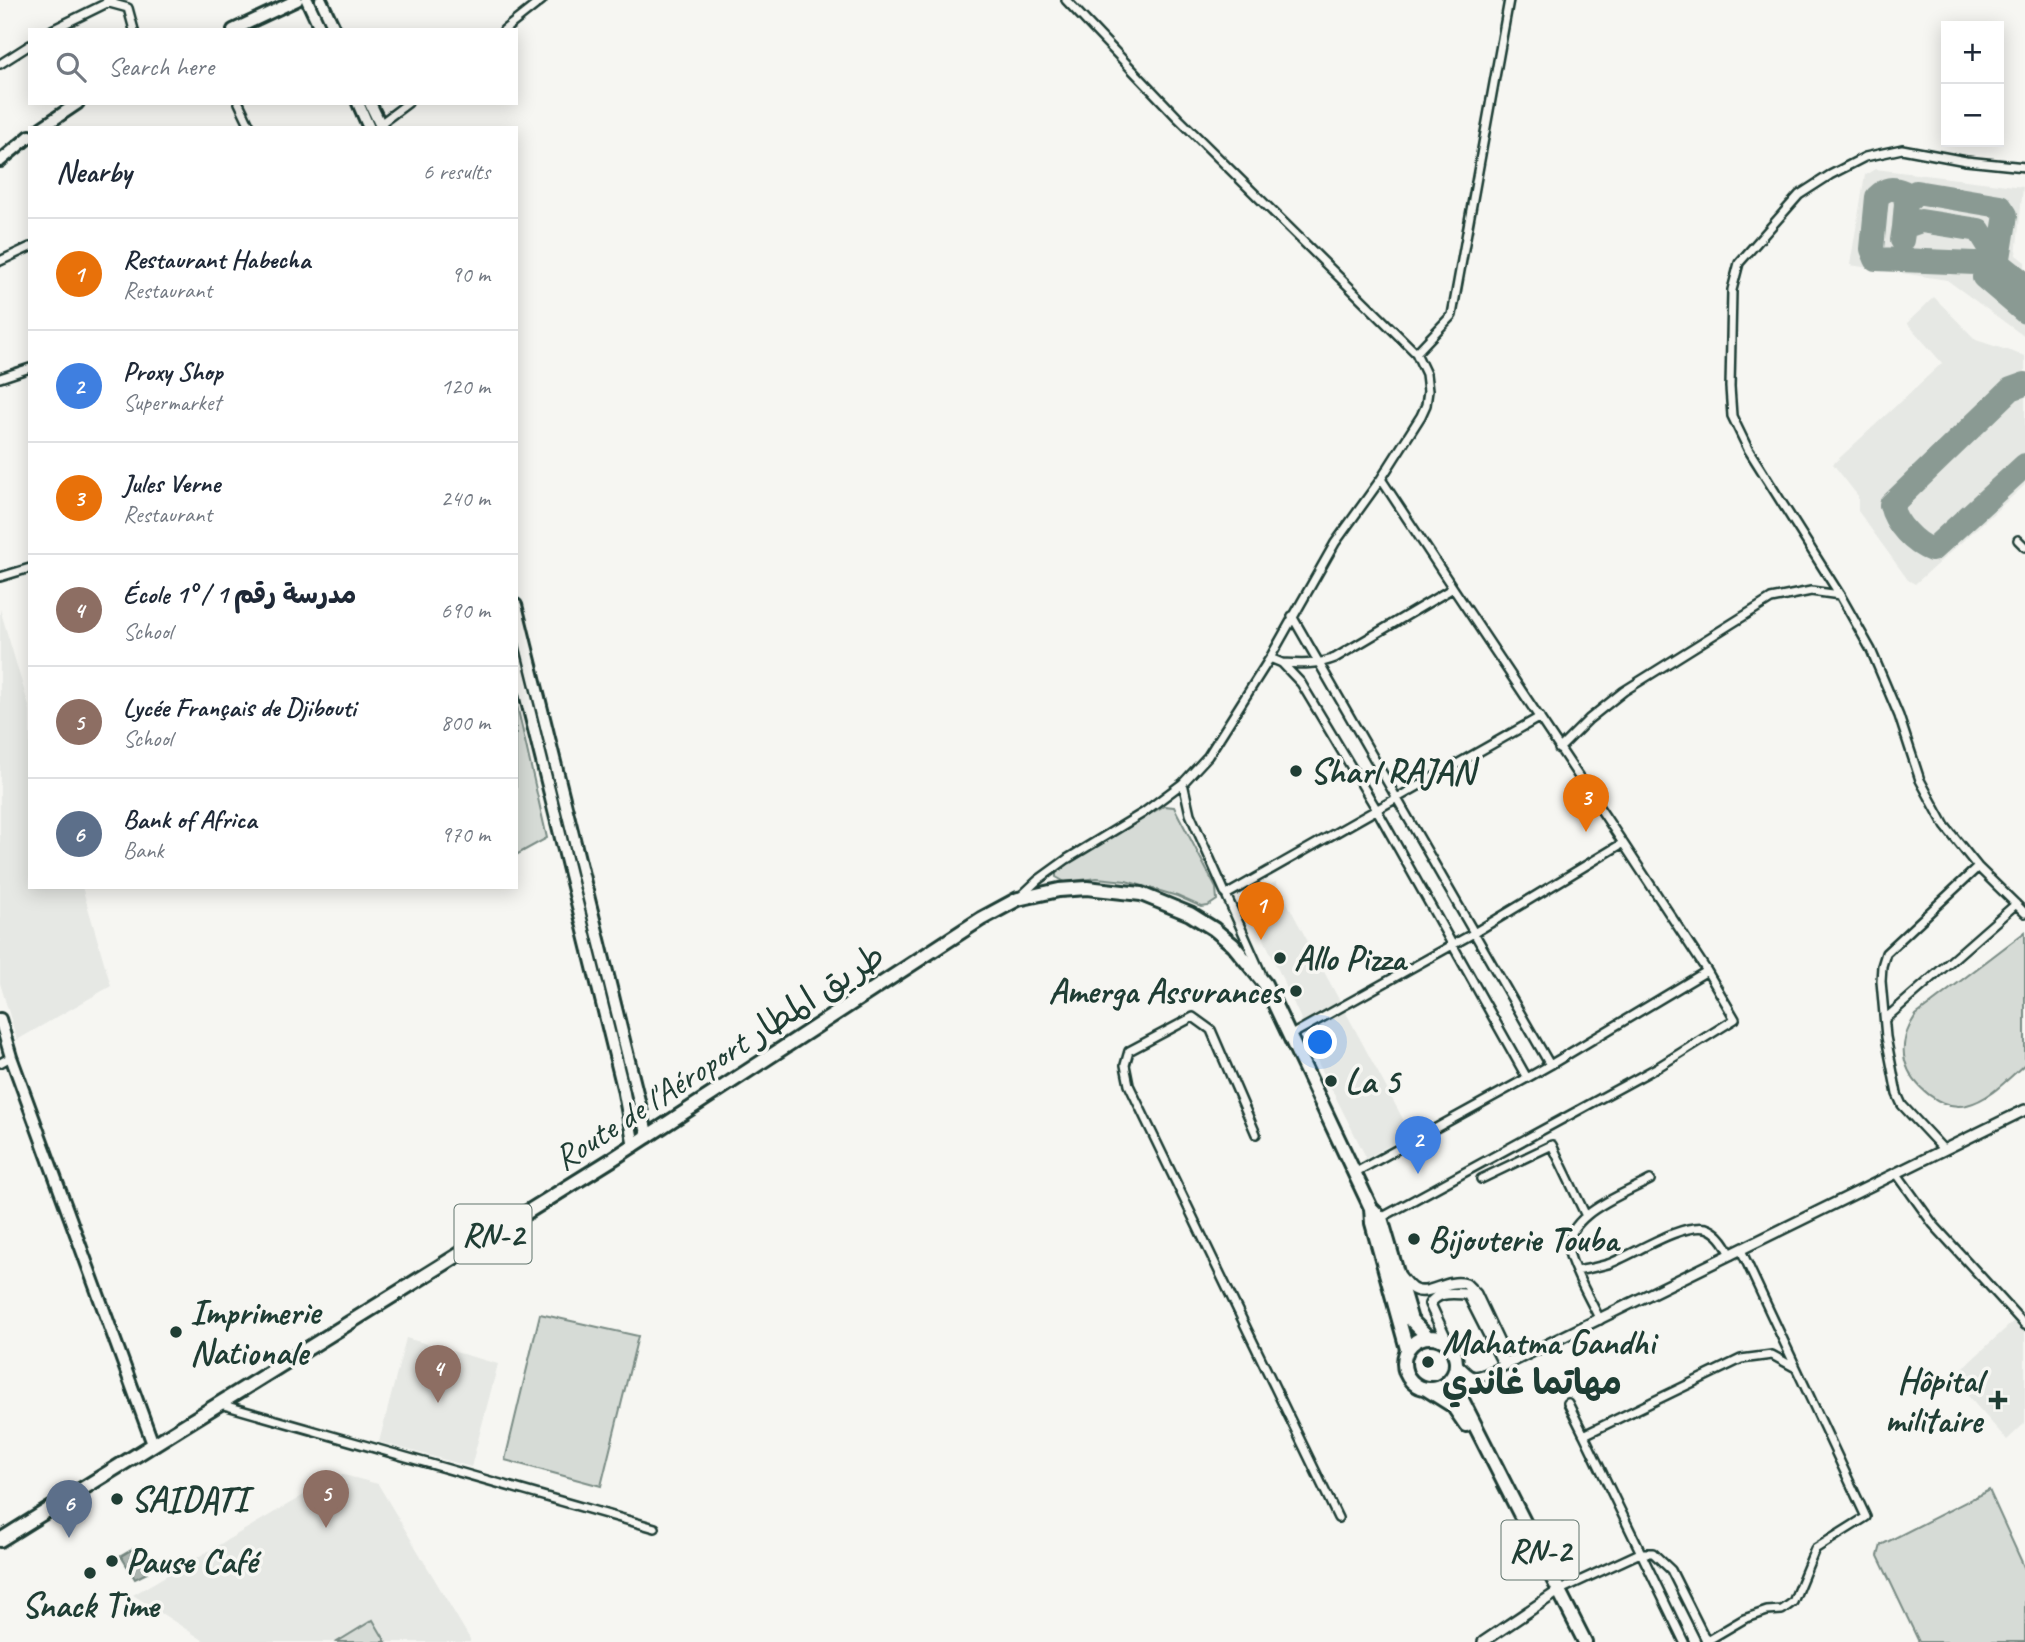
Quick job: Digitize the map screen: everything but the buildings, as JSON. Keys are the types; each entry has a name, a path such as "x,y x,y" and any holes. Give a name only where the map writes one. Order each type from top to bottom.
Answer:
{"main road":[{"path":"237,28 297,0"},
{"path":"307,0 320,28"},
{"path":"321,0 334,28"},
{"path":"58,122 76,105"},
{"path":"360,105 376,126"},
{"path":"371,105 377,126"},
{"path":"0,161 28,138"},
{"path":"518,613 648,1137"},
{"path":"518,665 623,1088 634,1146"},
{"path":"558,823 569,820"},
{"name":"Route de l'Aéroport طريق المطار","path":"0,1540 634,1146 981,919 1018,899 1059,890 1087,888 1140,894 1190,914 1233,945 1265,984 1291,1035 1375,1216 1398,1274 1411,1320 1427,1336"},
{"path":"0,1019 11,1056 153,1444"},
{"name":"Route de l'Aéroport طريق المطار","path":"1375,1216 1407,1349"},
{"path":"1407,1349 1419,1338 1427,1336 1448,1343 1454,1352 1456,1363 1451,1378 1440,1387 1426,1389"},
{"name":"RN-2","path":"1407,1349 1404,1362 1407,1375 1416,1385 1452,1406 1483,1452 1492,1459"},
{"name":"RN-2","path":"1451,1378 1585,1642"},
{"path":"1459,1393 1471,1378"}],"street":[{"path":"507,28 542,0"},
{"path":"1416,353 1452,315 1508,0"},
{"path":"56,28 109,1 128,8 133,28"},
{"path":"1018,899 1067,859 1143,813 1183,783 1208,756 1270,659 1292,615 1335,542 1381,478 1426,405 1426,374 1416,353 1178,118 1068,1"},
{"path":"0,64 28,46"},
{"path":"240,105 250,126"},
{"path":"378,126 405,105"},
{"path":"2025,167 1966,161 1902,149 1865,157 1799,195 1739,263 1732,290 1730,387 1732,416 1748,449 1840,595 1871,650 1899,716 1920,779 1946,828 1978,867 2025,913"},
{"path":"0,261 28,248"},
{"path":"0,378 28,369"},
{"path":"1375,1216 1658,1067 1735,1019 1707,971 1381,478"},
{"path":"2018,540 2025,547"},
{"path":"0,577 28,569"},
{"path":"1270,659 1283,663 1321,662 1335,658 1453,589"},
{"path":"1559,749 1589,719 1624,691 1772,599 1811,591 1840,595"},
{"path":"1292,615 1550,1065"},
{"path":"1283,663 1301,683 1377,810 1451,946 1528,1078"},
{"path":"1226,895 1540,717"},
{"path":"1183,783 1190,814 1265,984"},
{"path":"1291,1035 1474,933 1623,843"},
{"path":"1944,1150 1902,1105 1896,1094 1885,1019 1881,967 1886,953 1978,867"},
{"path":"1885,1019 2016,904"},
{"path":"1356,1172 1528,1078 1707,971"},
{"path":"1256,1134 1211,1030 1194,1017 1129,1051 1125,1065 1129,1085 1338,1518"},
{"path":"0,1063 11,1056"},
{"path":"1456,1363 1471,1378 1477,1378 2025,1111"},
{"path":"1481,1179 1552,1145 1585,1214"},
{"path":"1897,1174 1933,1224 2025,1325"},
{"path":"1600,1320 1569,1254 1569,1241 1585,1214 1650,1180"},
{"path":"1576,1271 1608,1264 1689,1229 1704,1228 1715,1233 1723,1240 1731,1255"},
{"path":"1483,1642 1560,1590 1640,1553 1653,1553 1671,1570 1706,1642 1744,1619 1767,1611 1782,1610 1793,1602 1815,1549 1866,1517 1741,1250"},
{"path":"1398,1274 1415,1290 1420,1291 1446,1283 1466,1284 1476,1294 1506,1358 1514,1361"},
{"path":"1448,1343 1430,1304 1434,1297 1441,1294 1468,1294 1500,1359 1505,1362 1514,1361"},
{"path":"1584,1436 1741,1359 1772,1355 1795,1367"},
{"path":"1568,1403 1684,1642"},
{"path":"220,1404 655,1528"}],"shaded area":[{"path":"1875,169 2023,187 2016,255 2025,262 2025,337 1947,280 1850,265 1865,175"},
{"path":"1934,297 1976,340 2025,356 2025,485 1915,584 1908,580 1858,511 1858,496 1833,464 1942,363 1907,323"},
{"path":"0,609 28,703 28,889 83,889 111,986 17,1040 0,983"},
{"path":"518,710 547,838 518,854"},
{"path":"1164,806 1174,807 1216,888 1217,900 1208,906 1202,907 1177,896 1126,881 1097,878 1065,882 1056,877 1056,871 1072,858"},
{"path":"1254,881 1271,884 1276,882 1411,1134 1363,1160 1366,1157 1303,1033 1306,1030 1241,889"},
{"path":"2025,932 2025,1064 1983,1099 1957,1106 1938,1100 1929,1095 1914,1079 1905,1061 1904,1043 1910,1025 1916,1015"},
{"path":"540,1314 638,1336 601,1486 505,1460"},
{"name":"Hôpital militaire","path":"2016,1319 2025,1329 2025,1423 2007,1440 1952,1378"},
{"path":"406,1338 498,1364 471,1467 379,1442"},
{"path":"340,1474 378,1484 470,1642 206,1642 133,1595"},
{"path":"1989,1490 2025,1569 2025,1642 1919,1642 1878,1556 1881,1545"},
{"path":"133,1549 147,1573 135,1579 121,1556"},
{"path":"373,1620 386,1642 337,1642"}],"taxiway":[{"path":"1906,203 1904,192 1896,189 1886,190 1877,197 1872,249 1876,259 2000,264 2025,284"},
{"path":"1904,227 1906,203 1916,192 2000,206 2006,215 2000,264"},
{"path":"1902,240 1904,227 1921,221 1979,230 2000,264"},
{"path":"1994,263 1986,267 1984,277 2025,312"},
{"path":"2025,384 2011,389 1891,505 1893,512 1912,538 1932,550 2025,465"}],"place":[{"name":"Sharl RAJAN","path":"1296,771"},
{"name":"Jules Verne","path":"1586,832"},
{"name":"Restaurant Habecha","path":"1261,940"},
{"name":"Allo Pizza","path":"1280,958"},
{"name":"Amerga Assurances","path":"1296,991"},
{"name":"La 5","path":"1331,1081"},
{"name":"Proxy Shop","path":"1418,1174"},
{"name":"Bijouterie Touba","path":"1414,1239"},
{"name":"Imprimerie Nationale","path":"176,1332"},
{"name":"Mahatma Gandhi مهاتما غاندي","path":"1428,1362"},
{"name":"Hôpital militaire","path":"1998,1400"},
{"name":"École 1° / مدرسة رقم 1","path":"438,1403"},
{"name":"SAIDATI","path":"117,1499"},
{"name":"Lycée Français de Djibouti","path":"326,1528"},
{"name":"Bank of Africa","path":"69,1538"},
{"name":"Pause Café","path":"112,1561"},
{"name":"Snack Time","path":"90,1573"}]}
